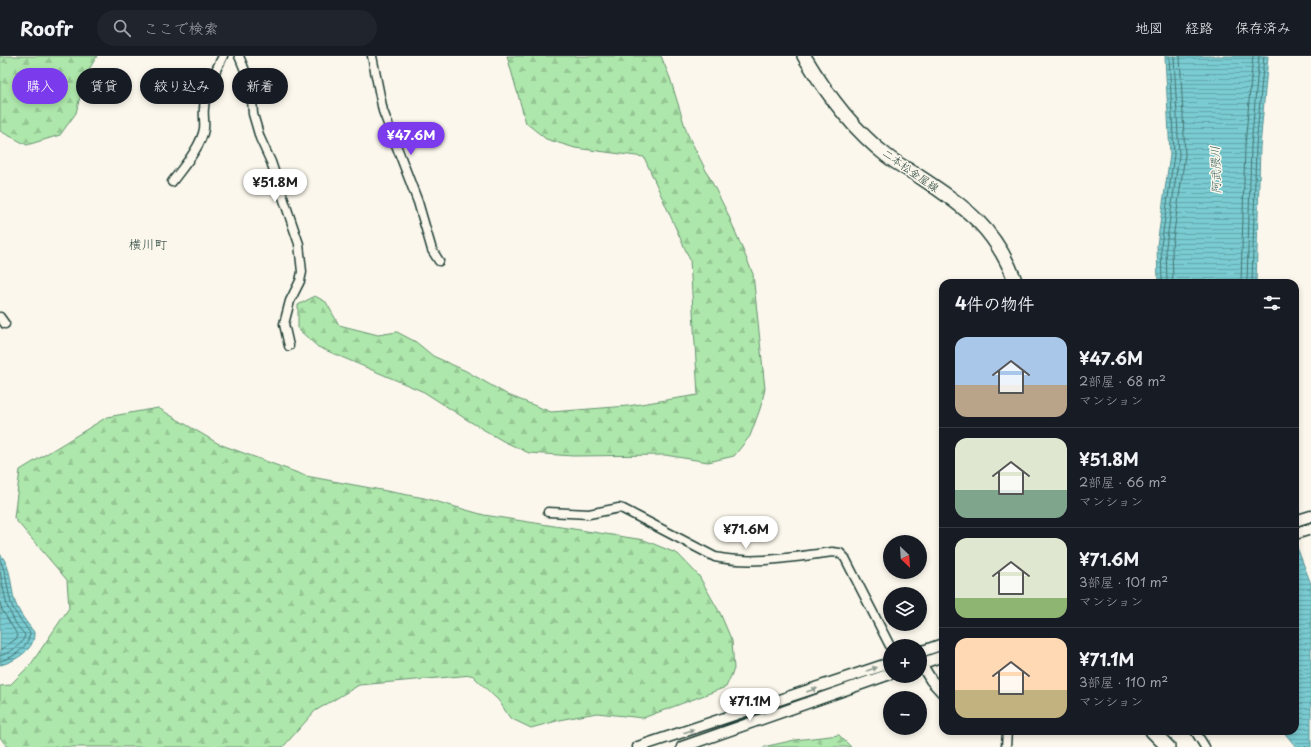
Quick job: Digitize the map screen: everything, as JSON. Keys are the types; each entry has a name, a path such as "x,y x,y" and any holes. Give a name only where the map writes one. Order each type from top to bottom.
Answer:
{"main road":[{"name":"二本松金屋線","path":"804,56 817,79 838,108 862,133 887,156 965,208 980,222 995,241 1011,269 1015,279"},
{"path":"1156,735 1168,747"}],"street":[{"path":"172,182 197,147 204,129 205,97 223,56"},
{"path":"240,56 251,85 253,114 260,138 271,162 299,244 302,272 300,281 290,301 284,324 289,346"},
{"path":"372,56 383,111 418,202 432,250 439,261"},
{"path":"548,512 589,514 619,508 623,509 715,557 732,561 783,559 832,552 840,553 845,558 886,639"},
{"path":"1299,520 1311,516"},
{"path":"1299,533 1311,529"},
{"path":"927,650 939,645"},
{"path":"927,661 939,657"},
{"path":"638,747 883,665"},
{"path":"927,674 939,689"},
{"path":"682,747 883,676"},
{"path":"1006,747 1007,735"},
{"path":"1197,735 1206,747"}],"green space":[{"path":"0,56 97,56 90,68 76,68 76,104 78,104 76,113 60,135 27,145 0,131"},
{"path":"507,56 661,56 670,78 687,133 727,212 753,274 765,389 760,409 750,436 734,456 708,462 665,455 573,456 529,453 503,441 424,392 318,347 298,329 298,305 315,296 326,302 339,325 378,335 397,332 416,342 433,356 466,371 508,395 551,412 628,406 698,395 690,260 644,157 575,148 546,139 526,123"},
{"path":"158,408 219,444 306,476 424,498 484,515 644,540 678,554 699,576 720,613 732,641 734,669 726,687 643,718 597,713 564,719 531,728 510,718 499,701 472,675 359,685 315,711 283,747 7,747 0,737 0,686 10,685 31,664 69,608 67,580 14,518 20,470 107,417"},
{"path":"839,735 851,747 763,747 795,740"}],"water":[{"name":"阿武隈川","path":"1165,56 1268,56 1260,147 1256,279 1158,279 1157,245 1170,155"},
{"path":"1299,552 1311,584 1311,747 1296,747 1286,735 1299,735"},
{"path":"0,554 9,571 15,602 23,618 34,632 34,638 28,650 14,660 0,665"}],"district":[{"name":"横川町","path":"148,243"}]}
